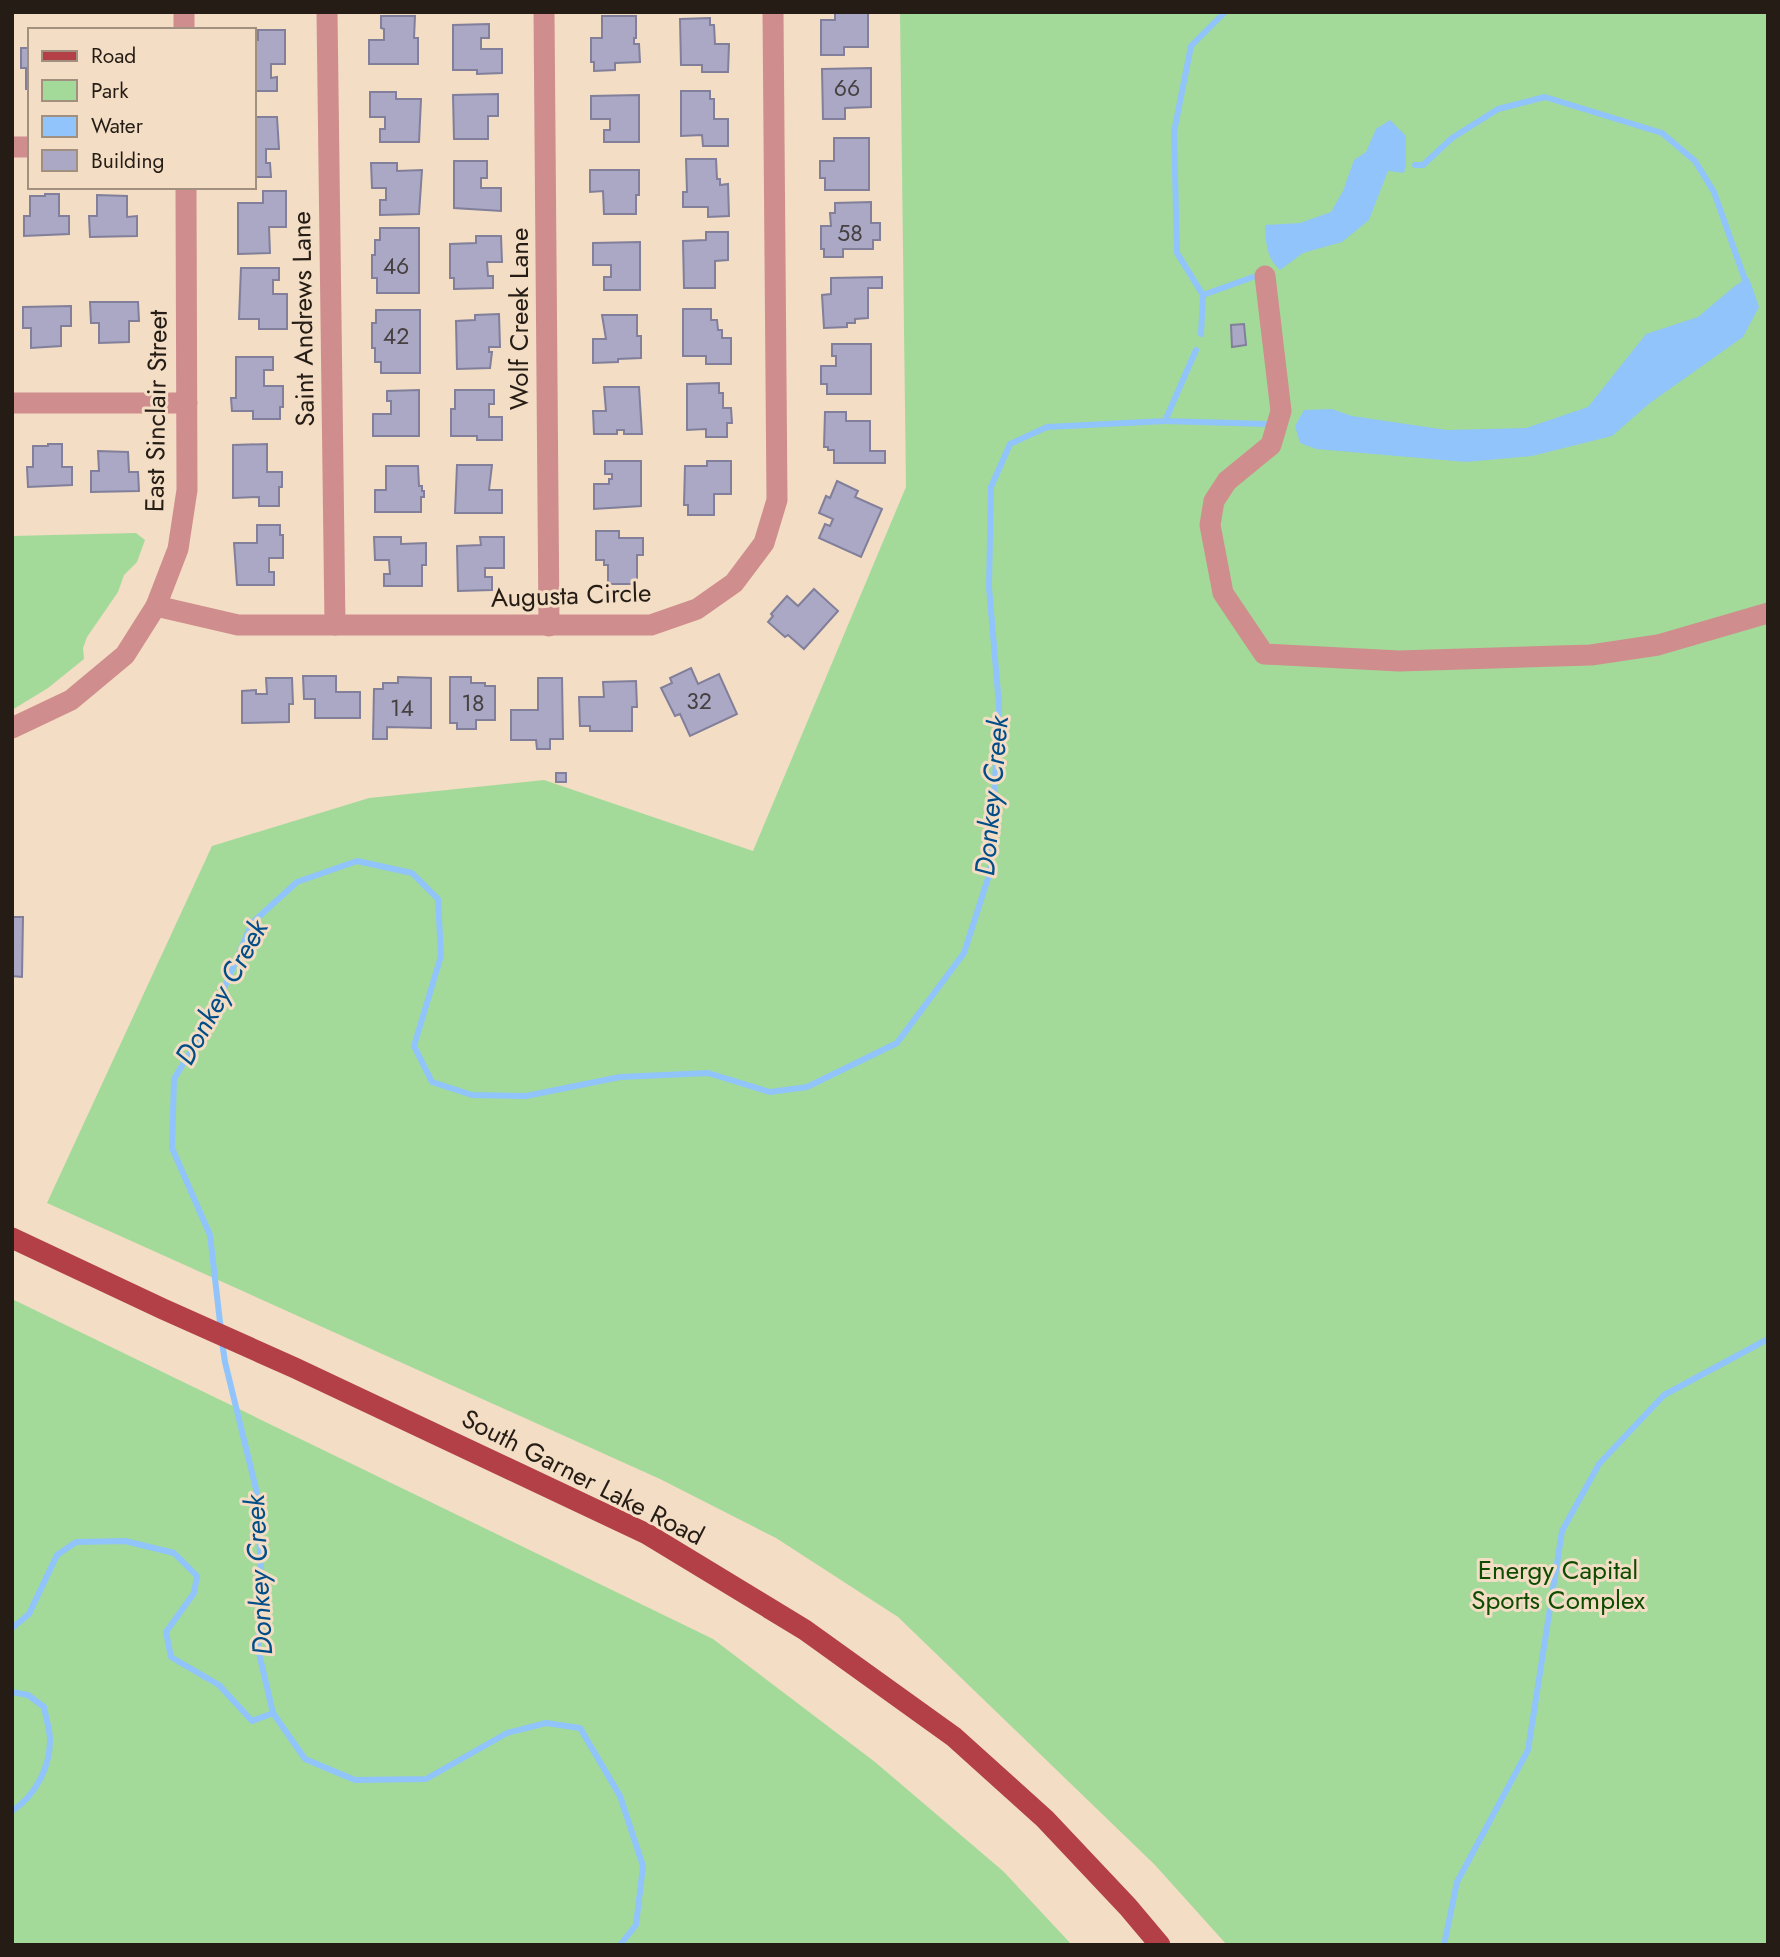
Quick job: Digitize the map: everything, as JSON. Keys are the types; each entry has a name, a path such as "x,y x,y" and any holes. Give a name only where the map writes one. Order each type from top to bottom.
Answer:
{"main road":[{"name":"South Garner Lake Road","path":"12,1238 646,1534 805,1630 954,1737 1045,1819 1160,1945"}],"street":[{"name":"Saint Andrews Lane","path":"327,12 335,625"},
{"name":"Wolf Creek Lane","path":"544,12 549,626"},
{"name":"Augusta Circle","path":"156,606 238,625 651,625 697,609 734,583 764,542 777,500 773,12"},
{"name":"East Sinclair Street","path":"12,728 71,700 125,654 156,606 178,549 187,490 186,189"},
{"path":"1265,276 1281,411 1271,445 1227,481 1214,500 1210,525 1223,593 1264,654 1399,660 1591,654 1658,645 1768,614"},
{"path":"12,403 187,403"}],"green space":[{"name":"Energy Capital Sports Complex","path":"900,12 1768,12 1768,1945 1227,1945 1155,1865 898,1617 776,1538 660,1479 47,1203 212,846 369,798 544,780 753,851 906,487"},
{"path":"136,533 145,540 137,562 124,575 118,592 87,637 83,648 84,659 48,688 12,710 12,536"},
{"path":"12,1299 713,1639 875,1762 1003,1871 1072,1945 12,1945"}],"water":[{"path":"1390,120 1406,136 1404,173 1388,171 1369,220 1342,242 1303,253 1280,270 1269,255 1265,225 1300,223 1331,212 1343,191 1354,160 1366,152 1376,129"},
{"path":"1749,278 1759,307 1743,337 1650,403 1612,436 1532,456 1466,462 1316,449 1300,443 1295,426 1304,410 1332,409 1352,416 1447,430 1526,428 1588,407 1646,334 1698,317 1736,285"}],"building":[{"path":"835,12 868,12 868,47 844,47 844,55 821,55 821,20 835,20"},
{"path":"381,16 415,16 414,38 418,38 418,64 369,64 369,40 384,40"},
{"path":"602,16 636,16 634,44 639,44 640,62 615,63 615,70 594,71 594,62 591,62 591,38 602,38"},
{"path":"710,18 710,25 714,25 715,44 729,44 728,72 702,72 702,65 681,65 680,19"},
{"path":"489,24 489,38 481,38 481,49 502,49 502,73 477,74 477,70 453,70 453,25"},
{"path":"258,30 285,30 285,64 271,64 271,78 277,77 277,91 256,91"},
{"path":"21,48 28,48 28,89 26,68 21,68"},
{"path":"871,68 871,107 845,108 845,119 823,119 822,69"},
{"path":"681,91 710,91 710,99 714,99 714,119 728,119 728,146 703,146 702,135 681,136"},
{"path":"370,92 396,92 396,99 421,99 419,142 380,142 380,129 385,129 385,117 370,117"},
{"path":"498,94 498,116 488,116 488,139 454,139 453,95"},
{"path":"639,95 639,142 604,142 604,130 610,130 610,119 591,119 591,96"},
{"path":"256,117 277,117 279,149 266,149 266,163 270,163 271,177 256,177"},
{"path":"834,138 869,138 869,190 825,190 825,178 820,178 820,161 834,161"},
{"path":"686,159 716,159 717,179 720,179 720,185 728,184 729,216 708,217 708,207 683,207 683,192 687,192"},
{"path":"454,161 487,161 487,178 481,178 481,188 501,188 501,211 454,208"},
{"path":"371,163 397,163 397,171 422,170 419,214 380,215 380,200 386,200 386,188 372,188"},
{"path":"590,170 639,170 636,214 604,214 603,191 590,192"},
{"path":"263,191 286,191 286,227 269,227 270,253 238,254 238,203 263,203"},
{"path":"59,194 59,216 69,216 69,234 24,236 24,216 30,216 30,196"},
{"path":"97,195 127,196 127,217 137,216 137,236 90,237 89,216 97,216"},
{"path":"871,202 871,223 880,223 880,240 873,240 873,249 843,249 843,257 824,257 824,249 821,249 821,226 831,226 830,213 835,213 835,203"},
{"path":"380,228 419,228 419,293 377,293 377,278 372,278 372,255 375,255 375,240 380,240"},
{"path":"706,232 728,232 728,260 715,261 715,288 684,288 683,241 706,240"},
{"path":"476,236 501,236 502,262 487,262 488,276 493,276 493,288 454,289 454,278 450,278 450,244 476,243"},
{"path":"640,242 640,290 604,290 604,277 611,277 611,265 593,265 593,243"},
{"path":"241,268 279,268 279,280 273,280 273,294 287,294 287,329 259,329 259,319 239,319"},
{"path":"882,277 882,288 868,288 868,318 855,319 855,323 847,323 847,327 824,328 822,295 831,294 831,278"},
{"path":"90,302 138,302 139,321 129,321 129,342 99,343 99,323 91,323"},
{"path":"71,306 71,326 61,326 61,346 31,348 31,328 23,328 23,307"},
{"path":"683,309 711,309 711,320 717,320 718,330 722,330 722,338 731,338 731,364 706,364 706,356 683,356"},
{"path":"376,310 420,310 420,373 381,373 381,362 375,362 375,348 372,348 372,323 376,323"},
{"path":"499,314 500,347 489,347 489,352 492,352 490,368 457,369 456,321 475,320 475,315"},
{"path":"602,315 637,315 641,358 593,363 593,339 606,339"},
{"path":"1244,324 1246,345 1232,347 1231,325"},
{"path":"832,344 871,344 871,394 827,394 827,384 821,384 821,366 836,366 836,356 832,356"},
{"path":"236,357 273,357 273,370 264,370 264,386 283,386 280,419 253,419 253,411 232,411 231,398 236,398"},
{"path":"719,383 719,393 723,393 723,408 731,408 732,423 727,423 727,437 706,437 706,429 687,430 687,384"},
{"path":"604,387 639,387 642,434 624,434 624,430 617,430 617,434 594,434 593,411 606,411"},
{"path":"419,390 419,436 373,436 373,414 391,414 391,401 387,401 387,391"},
{"path":"455,390 494,390 494,404 489,404 489,417 502,417 502,440 451,436 451,409 455,409"},
{"path":"825,412 846,412 846,421 870,421 870,451 885,451 885,463 834,463 834,450 824,447"},
{"path":"62,444 62,467 72,467 72,485 28,487 27,467 33,467 33,446"},
{"path":"267,444 267,472 282,472 279,506 259,506 259,497 233,498 233,445"},
{"path":"98,451 128,452 129,472 138,472 139,491 91,492 91,471 99,471"},
{"path":"605,461 641,461 641,506 594,509 594,484 609,484 609,479 612,479 612,474 605,474"},
{"path":"707,461 731,461 731,494 714,494 714,515 688,515 688,505 684,505 685,466 707,466"},
{"path":"457,465 492,465 489,490 502,490 502,513 455,513"},
{"path":"386,466 418,466 419,486 422,486 424,491 424,497 421,497 421,512 375,512 375,490 386,490"},
{"path":"837,481 858,491 855,497 882,509 861,557 819,538 825,524 830,526 833,519 819,513 826,496 830,498"},
{"path":"257,525 280,525 280,535 283,535 283,558 269,558 269,572 274,572 274,585 237,585 234,543 257,543"},
{"path":"596,531 619,531 619,538 643,538 643,555 637,555 637,584 608,584 608,565 604,565 604,560 596,560"},
{"path":"374,537 401,537 401,544 426,543 422,586 384,586 384,574 390,574 389,560 375,560"},
{"path":"480,537 504,537 504,568 485,568 485,577 492,577 492,590 458,591 457,546 481,545"},
{"path":"814,589 838,611 804,649 768,622 773,616 771,614 787,596 798,606"},
{"path":"691,668 698,684 719,674 737,714 690,736 680,714 675,716 661,688 672,683 670,678"},
{"path":"303,676 336,676 336,692 360,692 360,718 315,718 315,699 304,699"},
{"path":"398,677 431,678 431,728 387,727 387,739 373,739 374,689 383,689 383,683 398,683"},
{"path":"450,677 471,677 471,683 495,686 495,720 476,720 476,729 457,729 457,723 450,723"},
{"path":"266,678 292,678 293,704 289,704 289,722 242,723 242,691 256,690 256,694 267,694"},
{"path":"538,678 562,678 563,739 550,739 550,749 537,749 536,740 511,740 511,710 538,710"},
{"path":"636,681 637,707 632,707 632,731 590,731 590,726 580,726 579,697 604,697 603,682"},
{"path":"556,773 566,773 566,782 556,782"},
{"path":"12,917 23,917 22,977 12,976"}],"waterway":[{"name":"Donkey Creek","path":"1225,12 1191,46 1174,132 1177,253 1203,295 1253,277"},
{"name":"Donkey Creek","path":"1415,165 1423,165 1452,138 1498,109 1545,97 1662,133 1695,161 1714,192 1745,280 1744,288"},
{"name":"Donkey Creek","path":"1201,334 1203,295"},
{"name":"Donkey Creek","path":"221,1331 210,1235 172,1148 174,1079 214,1012 252,923 297,882 357,861 412,873 438,899 441,956 414,1046 432,1082 472,1095 526,1096 620,1077 708,1073 770,1092 807,1087 897,1043 964,953 990,872 999,705 989,587 991,487 1010,444 1047,427 1165,421 1196,350"},
{"name":"Donkey Creek","path":"1165,421 1266,424"},
{"path":"1444,1945 1457,1882 1528,1750 1562,1531 1599,1464 1664,1395 1768,1339"},
{"name":"Donkey Creek","path":"222,1342 257,1493 262,1595 258,1649 273,1713 305,1759 355,1780 426,1779 507,1733 546,1723 580,1728 620,1796 643,1866 636,1925 620,1945"},
{"path":"12,1628 29,1614 57,1555 76,1542 125,1541 174,1553 197,1576 194,1593 166,1632 171,1657 219,1685 252,1721 273,1713"},
{"path":"12,1692 28,1695 44,1707 50,1740 47,1761 40,1780 28,1798 12,1811"}]}
